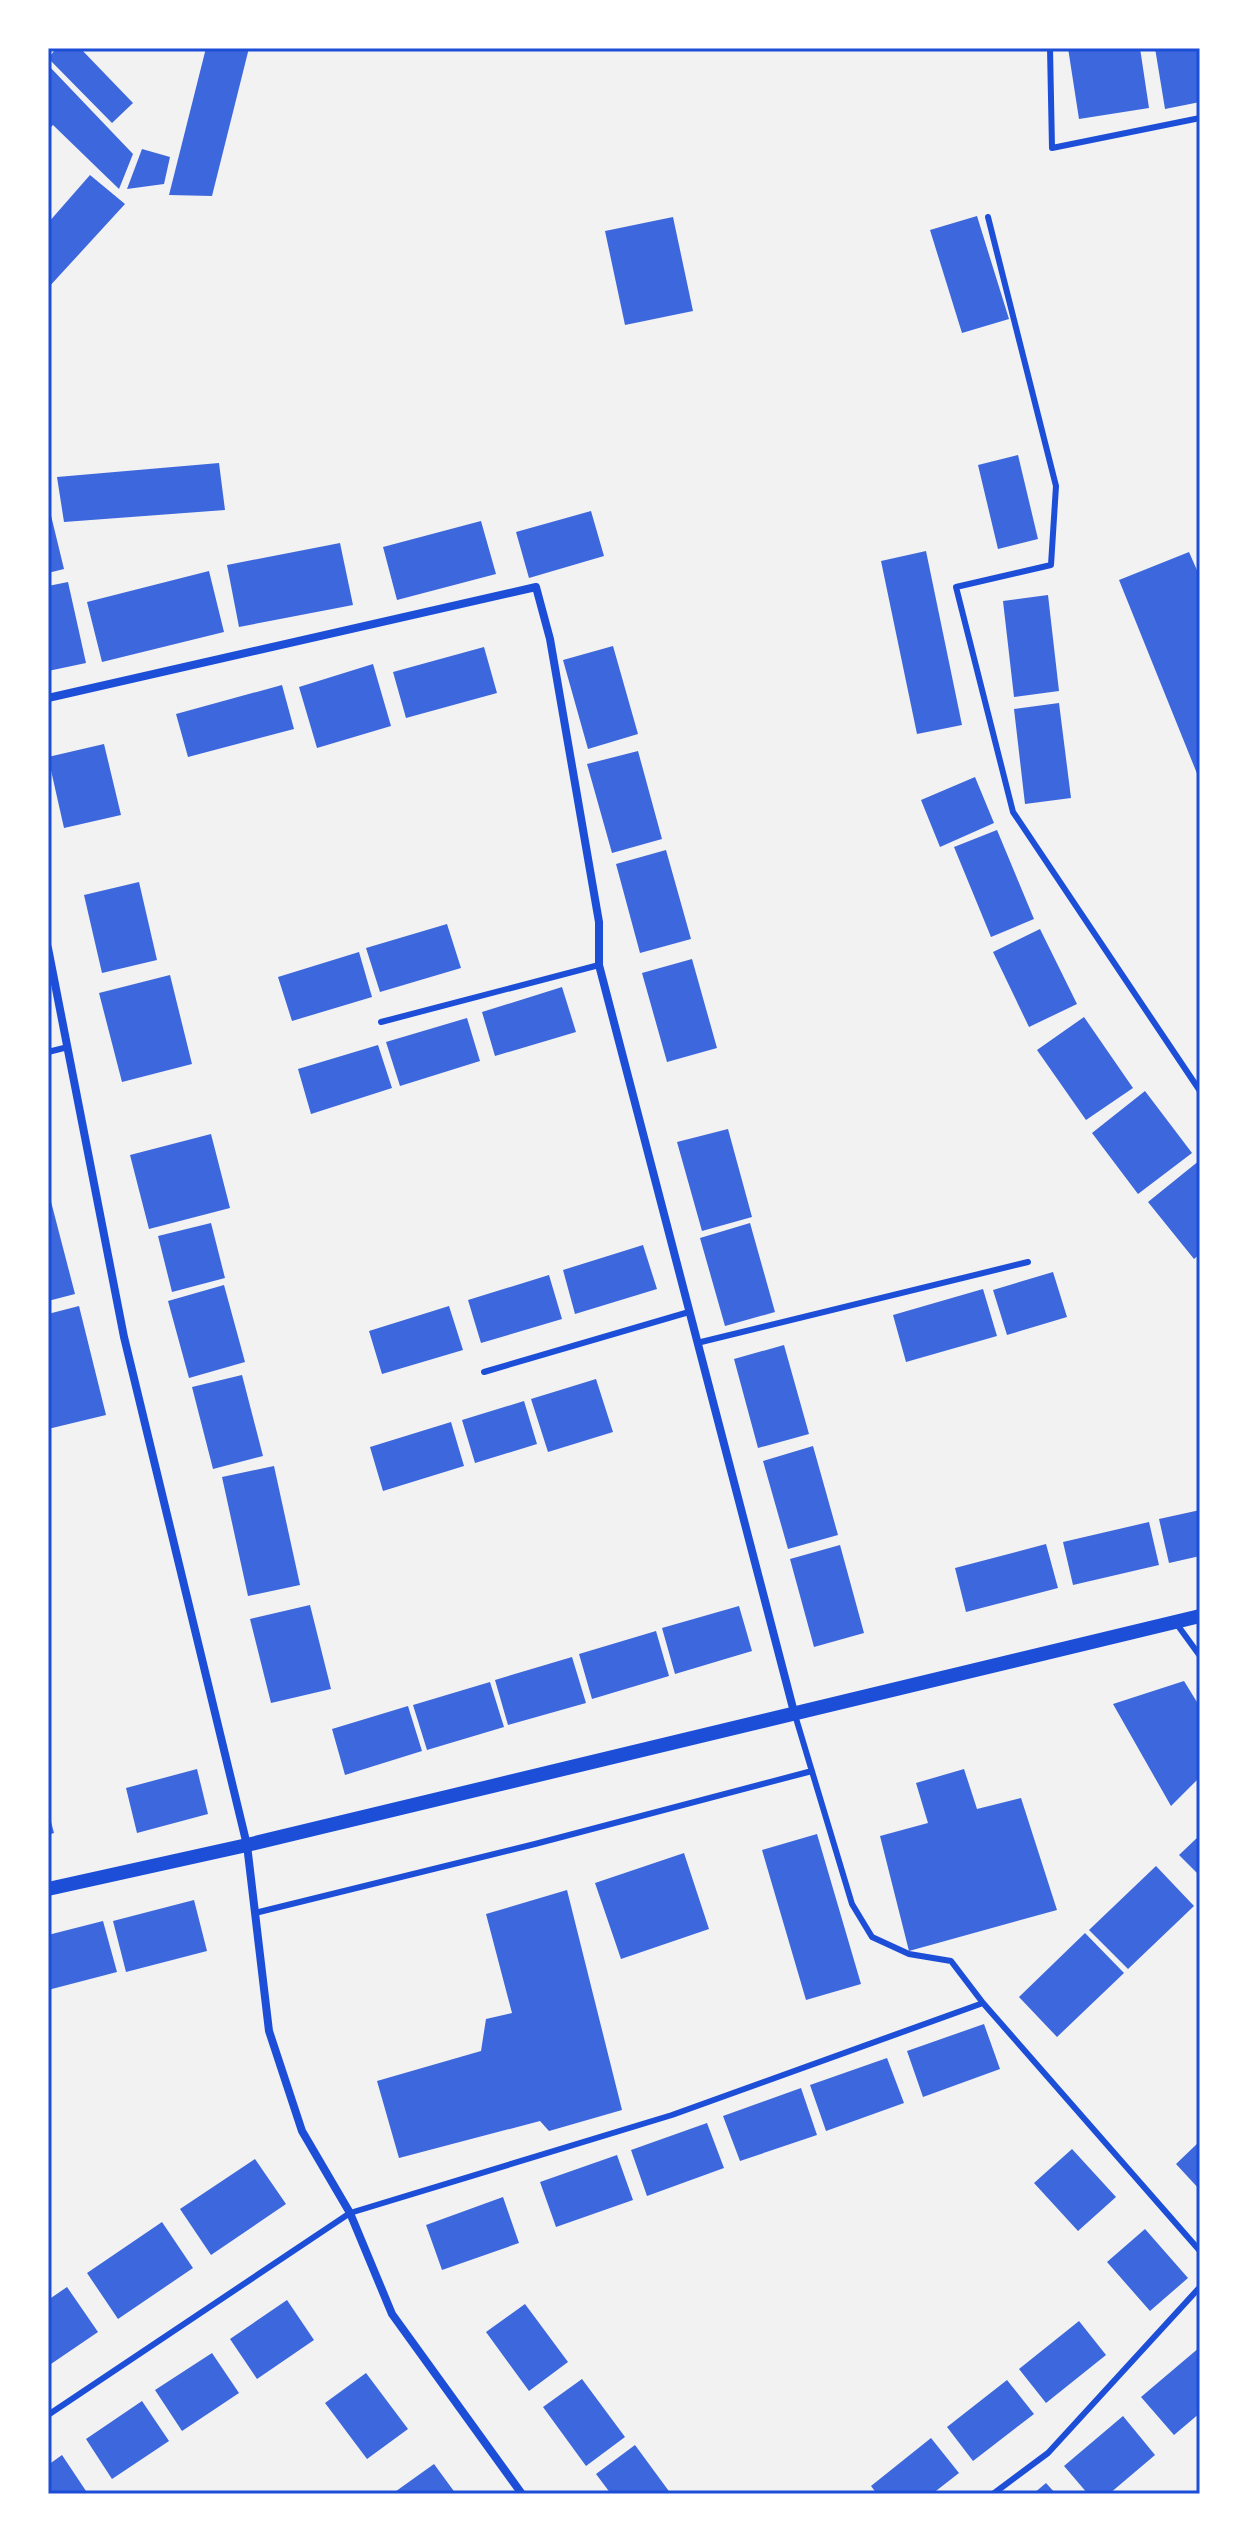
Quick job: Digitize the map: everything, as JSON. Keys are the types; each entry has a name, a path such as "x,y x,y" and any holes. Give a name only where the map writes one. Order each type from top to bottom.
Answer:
{"street":[{"path":"48,698 536,587 550,639 599,922 599,965 794,1712"},
{"path":"48,948 124,1337 247,1845 269,2031 302,2131 350,2213 392,2314 522,2494"},
{"path":"48,1889 247,1845 1200,1616"}],"lane":[{"path":"1050,48 1052,148 1200,118"},
{"path":"988,217 1056,486 1051,565 956,587 1013,812 1200,1091"},
{"path":"381,1022 599,965"},
{"path":"48,1052 68,1047"},
{"path":"697,1343 1028,1262"},
{"path":"484,1372 689,1312"},
{"path":"1176,1622 1200,1656"},
{"path":"794,1712 852,1904 872,1937 909,1954 951,1961 983,2003 1200,2251"},
{"path":"255,1913 812,1771"},
{"path":"48,2415 350,2213 672,2115 983,2003"},
{"path":"993,2494 1048,2453 1200,2287"}],"building":[{"path":"57,48 80,48 133,103 112,123 48,58"},
{"path":"206,48 249,48 212,196 169,195"},
{"path":"1068,48 1140,48 1149,108 1079,119"},
{"path":"1155,48 1200,48 1200,102 1165,109"},
{"path":"48,65 133,154 119,189 53,125 48,130"},
{"path":"142,149 170,157 164,184 127,189"},
{"path":"90,175 125,204 48,288 48,223"},
{"path":"977,216 1009,319 962,333 930,230"},
{"path":"673,217 693,311 625,325 605,231"},
{"path":"1018,455 1038,539 998,549 978,465"},
{"path":"219,463 225,510 64,522 57,477"},
{"path":"48,503 64,569 48,573"},
{"path":"591,511 604,556 529,578 516,532"},
{"path":"481,521 496,574 397,600 383,547"},
{"path":"340,543 353,605 239,627 227,565"},
{"path":"926,551 962,725 917,734 881,561"},
{"path":"1189,552 1200,577 1200,781 1119,580"},
{"path":"209,571 224,632 102,662 87,602"},
{"path":"68,582 86,663 48,671 48,586"},
{"path":"1048,595 1059,691 1014,697 1003,601"},
{"path":"613,646 638,734 588,749 563,660"},
{"path":"484,647 497,693 406,718 393,672"},
{"path":"373,664 391,726 317,748 299,687"},
{"path":"282,685 294,729 188,757 176,714"},
{"path":"1059,703 1071,798 1025,804 1014,709"},
{"path":"104,744 121,815 64,828 48,757"},
{"path":"638,751 662,839 612,853 587,764"},
{"path":"975,777 994,823 940,847 921,800"},
{"path":"997,830 1034,919 991,937 954,847"},
{"path":"666,850 691,939 640,953 616,864"},
{"path":"139,882 157,960 102,973 84,895"},
{"path":"447,924 461,968 380,992 366,948"},
{"path":"1040,929 1077,1004 1029,1027 993,952"},
{"path":"359,952 372,997 292,1021 278,977"},
{"path":"692,959 717,1048 667,1062 642,973"},
{"path":"170,975 192,1064 122,1082 99,993"},
{"path":"562,987 576,1032 495,1056 482,1012"},
{"path":"1084,1017 1133,1088 1086,1120 1037,1050"},
{"path":"467,1018 480,1061 400,1086 386,1042"},
{"path":"378,1045 392,1088 311,1114 298,1069"},
{"path":"1145,1091 1192,1153 1138,1194 1092,1133"},
{"path":"728,1129 752,1217 702,1231 677,1142"},
{"path":"211,1134 230,1208 149,1229 130,1155"},
{"path":"1200,1160 1200,1254 1194,1259 1148,1202"},
{"path":"48,1190 75,1294 48,1301"},
{"path":"211,1223 225,1278 172,1292 158,1236"},
{"path":"750,1223 775,1312 725,1326 700,1238"},
{"path":"643,1245 657,1289 575,1314 563,1270"},
{"path":"1053,1272 1067,1317 1007,1335 993,1290"},
{"path":"549,1275 562,1319 481,1343 468,1300"},
{"path":"224,1285 245,1362 189,1378 168,1301"},
{"path":"983,1289 997,1336 906,1362 893,1315"},
{"path":"79,1306 106,1415 48,1429 48,1314"},
{"path":"449,1306 463,1350 382,1374 369,1331"},
{"path":"784,1345 809,1434 758,1448 734,1359"},
{"path":"242,1375 263,1456 213,1469 192,1387"},
{"path":"596,1379 613,1432 548,1452 531,1399"},
{"path":"524,1401 537,1444 475,1463 462,1420"},
{"path":"451,1422 464,1466 383,1491 370,1447"},
{"path":"813,1446 838,1535 788,1549 763,1461"},
{"path":"274,1466 300,1585 248,1596 222,1477"},
{"path":"1200,1510 1200,1556 1169,1563 1159,1519"},
{"path":"1149,1522 1159,1565 1073,1585 1063,1542"},
{"path":"1046,1544 1058,1588 966,1612 955,1568"},
{"path":"840,1545 864,1633 814,1647 790,1559"},
{"path":"310,1605 331,1689 271,1703 250,1619"},
{"path":"739,1606 752,1651 675,1674 662,1628"},
{"path":"656,1631 669,1676 592,1699 579,1654"},
{"path":"572,1657 586,1703 508,1725 495,1680"},
{"path":"1184,1681 1200,1707 1200,1777 1171,1806 1113,1704"},
{"path":"490,1682 504,1727 427,1750 413,1705"},
{"path":"408,1706 422,1751 345,1775 332,1729"},
{"path":"197,1769 208,1814 137,1833 126,1788"},
{"path":"964,1769 977,1809 1021,1798 1057,1910 909,1951 880,1836 928,1823 916,1783"},
{"path":"48,1815 54,1833 48,1835"},
{"path":"817,1834 861,1984 806,2000 762,1850"},
{"path":"1200,1835 1200,1876 1179,1855"},
{"path":"684,1853 709,1929 621,1959 595,1883"},
{"path":"1156,1866 1194,1906 1128,1969 1089,1930"},
{"path":"567,1890 622,2110 549,2131 540,2121 399,2158 377,2081 481,2051 486,2019 512,2013 486,1914"},
{"path":"194,1900 207,1951 126,1972 113,1921"},
{"path":"103,1921 117,1972 48,1990 48,1935"},
{"path":"1085,1933 1124,1973 1057,2037 1019,1997"},
{"path":"984,2024 1000,2069 923,2097 907,2051"},
{"path":"887,2058 904,2103 826,2131 810,2085"},
{"path":"801,2088 817,2135 740,2161 723,2116"},
{"path":"707,2123 724,2168 647,2196 631,2150"},
{"path":"1200,2141 1200,2190 1176,2164"},
{"path":"1072,2149 1116,2197 1078,2231 1034,2183"},
{"path":"617,2155 633,2200 556,2227 540,2182"},
{"path":"255,2159 286,2204 211,2255 180,2209"},
{"path":"503,2197 519,2243 442,2270 426,2225"},
{"path":"162,2222 193,2268 118,2319 87,2273"},
{"path":"1145,2229 1188,2278 1150,2311 1107,2262"},
{"path":"67,2287 98,2332 48,2366 48,2300"},
{"path":"287,2300 314,2340 257,2379 230,2339"},
{"path":"525,2304 568,2362 529,2391 486,2332"},
{"path":"1079,2321 1106,2355 1046,2403 1019,2369"},
{"path":"1200,2347 1200,2413 1174,2435 1141,2397"},
{"path":"212,2353 239,2393 182,2431 155,2390"},
{"path":"366,2373 408,2429 367,2459 325,2403"},
{"path":"582,2379 625,2437 586,2466 543,2407"},
{"path":"1007,2380 1034,2414 973,2461 947,2427"},
{"path":"142,2401 169,2441 112,2479 86,2439"},
{"path":"1123,2416 1155,2455 1109,2494 1088,2494 1064,2466"},
{"path":"931,2438 959,2473 932,2494 877,2494 871,2486"},
{"path":"635,2445 671,2494 611,2494 596,2474"},
{"path":"62,2455 88,2494 48,2494 48,2465"},
{"path":"434,2464 456,2494 392,2494"},
{"path":"1046,2483 1056,2494 1033,2494"}]}
